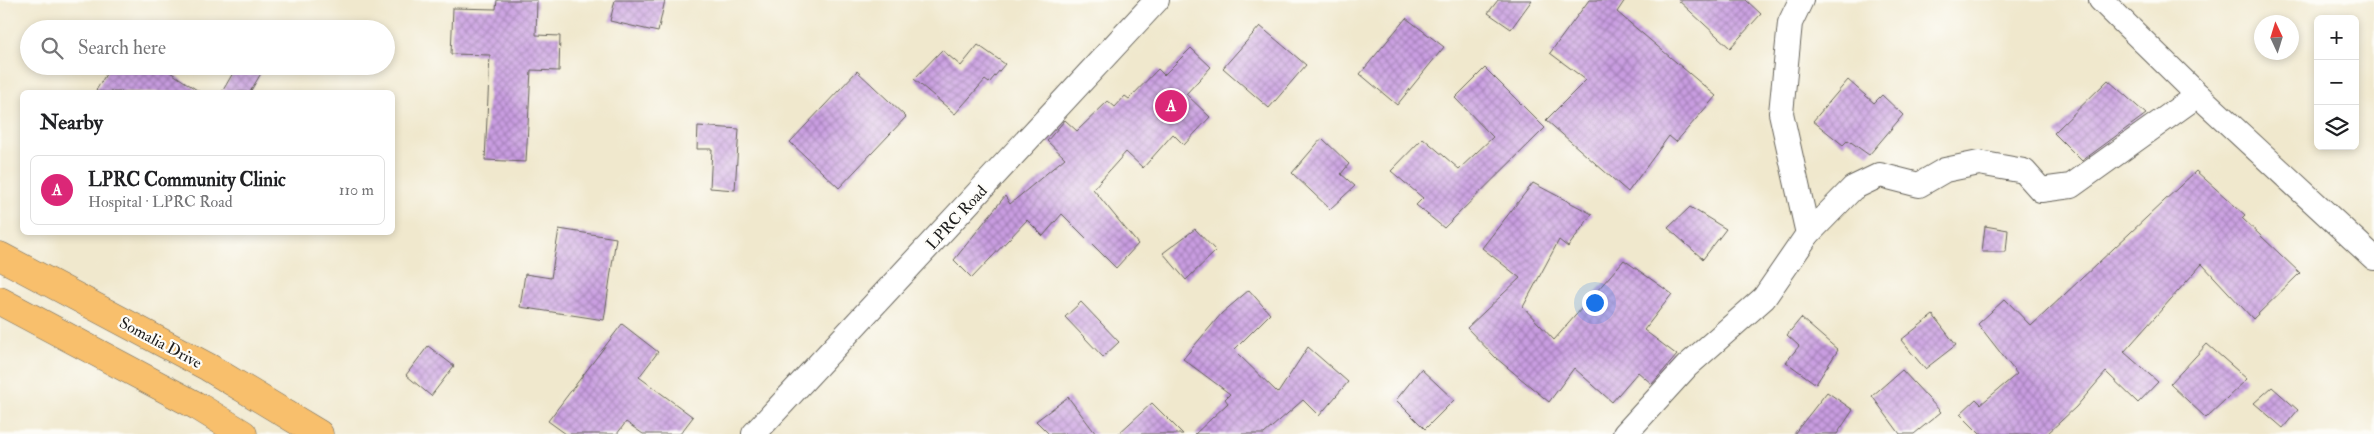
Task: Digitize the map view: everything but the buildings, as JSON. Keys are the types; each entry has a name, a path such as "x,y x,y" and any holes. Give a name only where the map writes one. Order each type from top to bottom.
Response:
{"main road":[{"name":"Somalia Drive","path":"0,256 208,367 319,434"},
{"path":"0,301 200,407 243,434"}],"street":[{"name":"LPRC Road","path":"754,434 1157,0"},
{"path":"1800,0 1790,23 1781,113 1808,234"},
{"path":"2101,0 2198,94 2374,258"},
{"path":"1625,434 1687,366 1764,298 1808,234 1853,188 1880,175 1919,185 1945,170 1979,163 2024,171 2041,190 2070,186 2198,94"}],"place":[{"name":"LPRC Community Clinic","path":"1171,106"}]}
